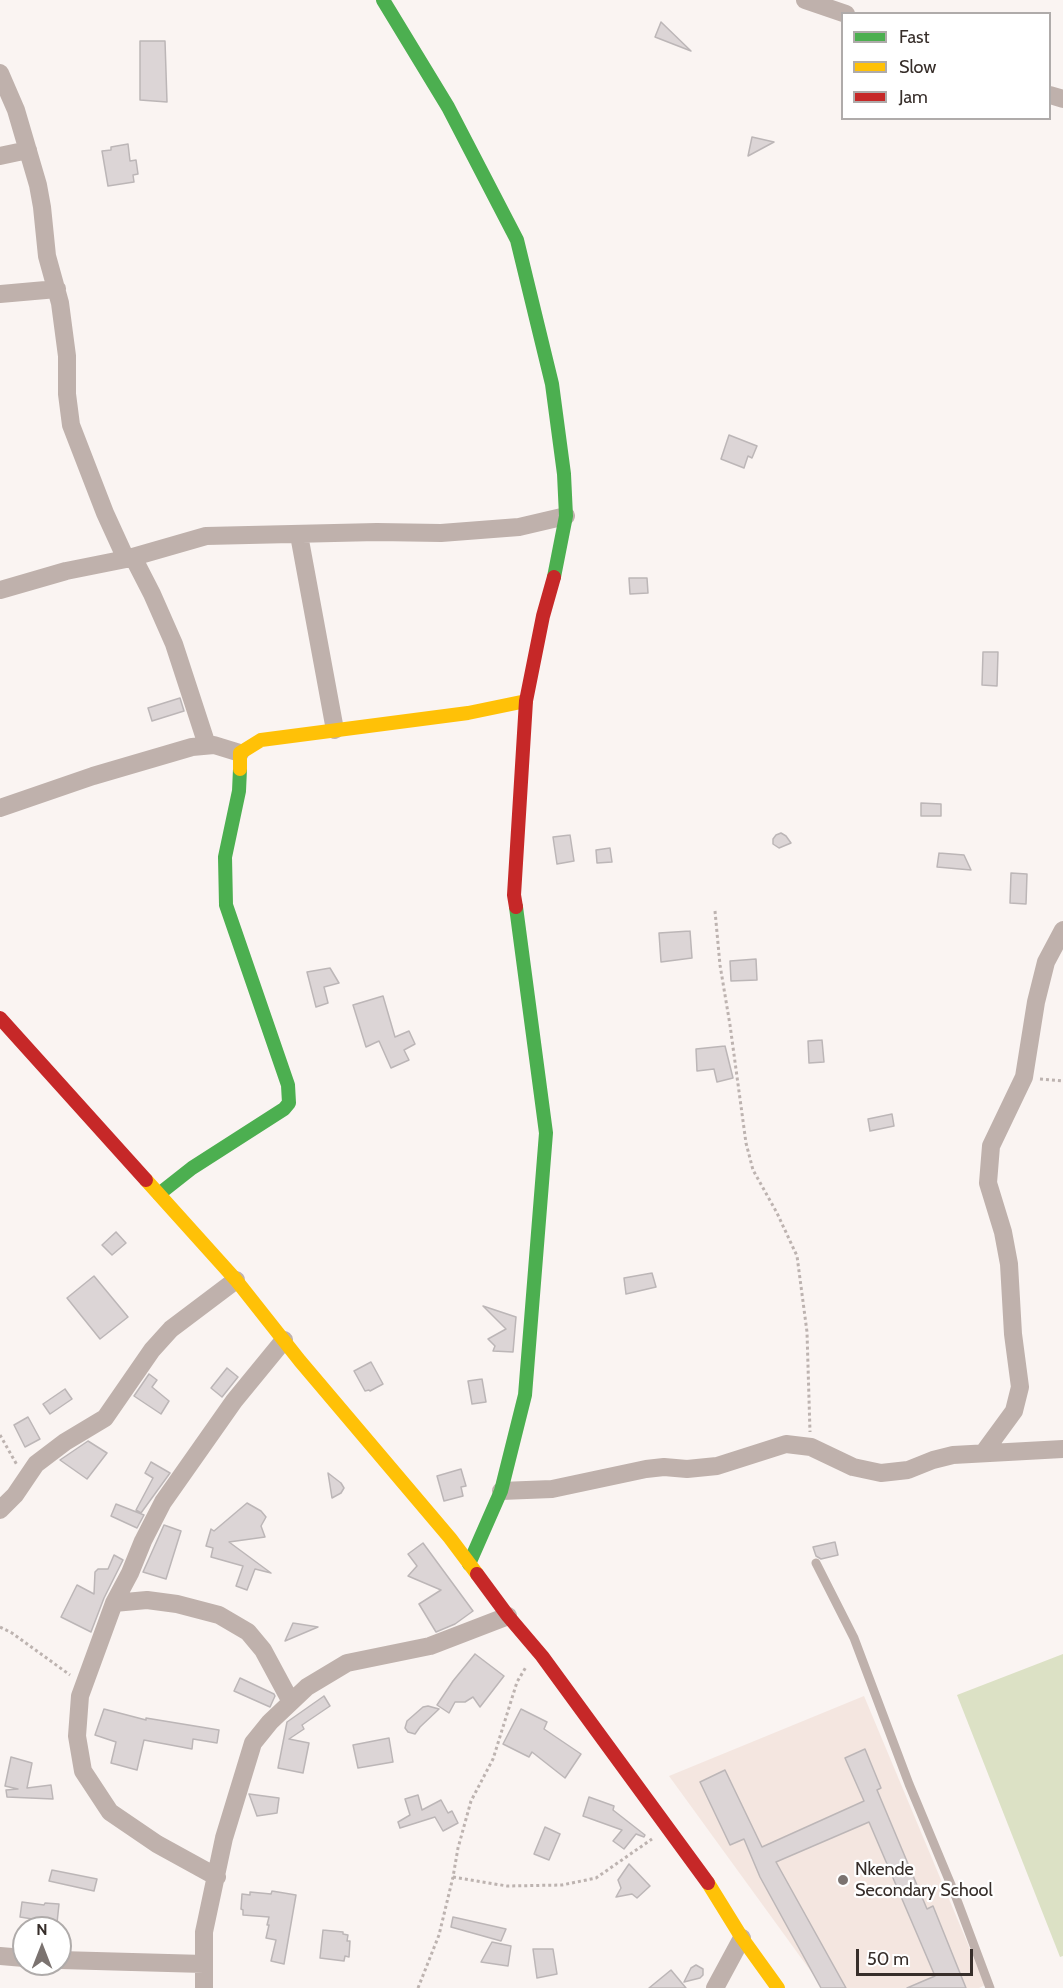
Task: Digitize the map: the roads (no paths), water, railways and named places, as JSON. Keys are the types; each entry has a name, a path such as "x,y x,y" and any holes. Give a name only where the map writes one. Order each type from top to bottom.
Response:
{"street":[{"path":"383,0 448,107 517,240 552,384 564,474 566,516 526,701 514,895 546,1133 525,1395 501,1491 469,1564"},
{"path":"805,0 841,12"},
{"path":"0,73 16,111 42,207 47,256 60,303 68,356 67,394 71,426 105,513 152,594 174,644 207,745"},
{"path":"0,156 28,150"},
{"path":"0,294 57,289"},
{"path":"0,591 66,571 130,558 206,536 377,532 441,533 519,527 566,516"},
{"path":"299,535 335,730"},
{"path":"0,808 93,776 192,747 214,745 240,753 261,740 468,713 526,701"},
{"path":"159,1194 192,1168 284,1109 289,1103 288,1085 226,905 225,857 239,791 240,753"},
{"path":"984,1452 1014,1411 1020,1387 1013,1334 1009,1264 1003,1232 988,1183 991,1146 1023,1077 1036,1002 1046,962 1063,930"},
{"path":"0,1018 236,1280 450,1538 508,1616 542,1656 704,1877 742,1938 778,1988"},
{"path":"0,1510 15,1495 36,1464 65,1442 105,1418 152,1350 171,1329 236,1280"},
{"path":"217,1877 158,1844 110,1812 83,1771 77,1736 80,1696 114,1603 163,1502 234,1401 284,1340"},
{"path":"501,1491 552,1489 646,1469 717,1466 786,1444 810,1447 853,1467 881,1473 908,1470 953,1455 1063,1449"},
{"path":"114,1603 147,1600 177,1604 229,1621 248,1632 263,1650 291,1702"},
{"path":"204,1988 204,1932 224,1838 253,1743 270,1722 307,1687 347,1663 430,1646 508,1616"},
{"path":"715,1988 742,1938"},
{"path":"72,1960 204,1964"}],"lane":[{"path":"816,1563 854,1638 990,1988"}],"place":[{"name":"Nkende Secondary School","path":"843,1880"}]}
